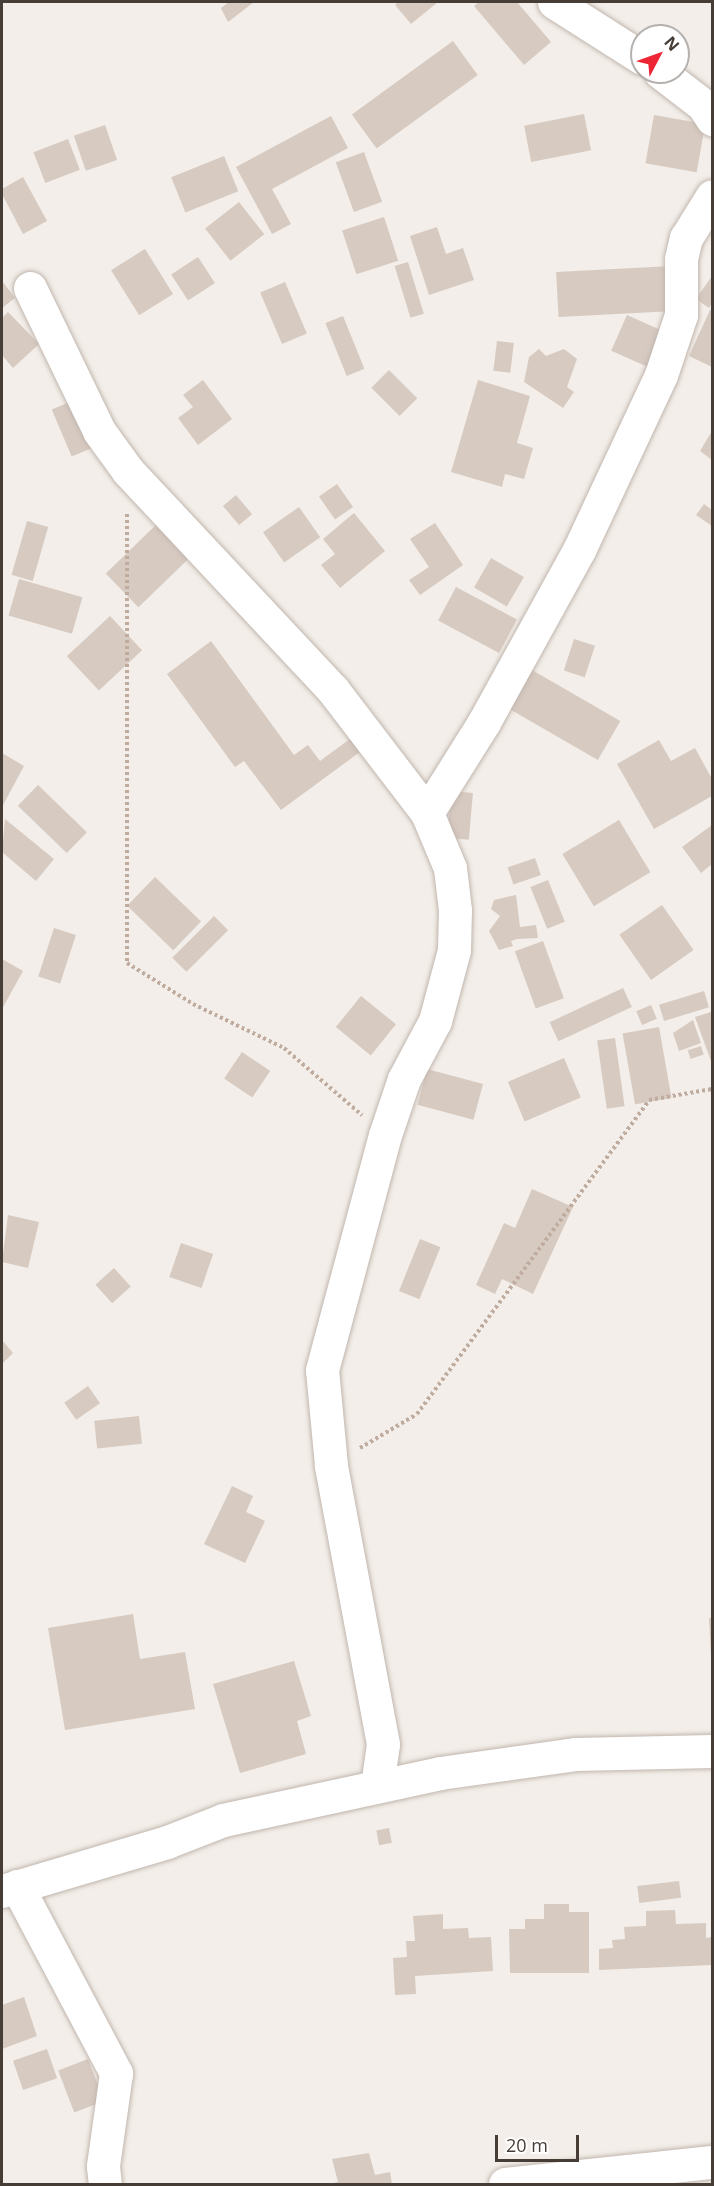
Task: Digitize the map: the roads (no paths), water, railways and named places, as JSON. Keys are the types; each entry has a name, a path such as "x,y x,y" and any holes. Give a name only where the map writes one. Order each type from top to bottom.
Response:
{"street":[{"path":"554,2 630,50"},
{"path":"676,84 703,105 712,119"},
{"path":"428,813 484,722 579,549 661,375 681,315 681,259 686,238 712,196"},
{"path":"30,288 99,431 128,471 333,690 428,813 450,868 455,910 454,950 435,1021 404,1079 385,1135 350,1252 322,1370 331,1465 383,1744 377,1786"},
{"path":"105,2184 103,2166 116,2073 9,1889 167,1842 223,1820 377,1786 575,1754 712,1751"},
{"path":"505,2184 712,2162"}]}
